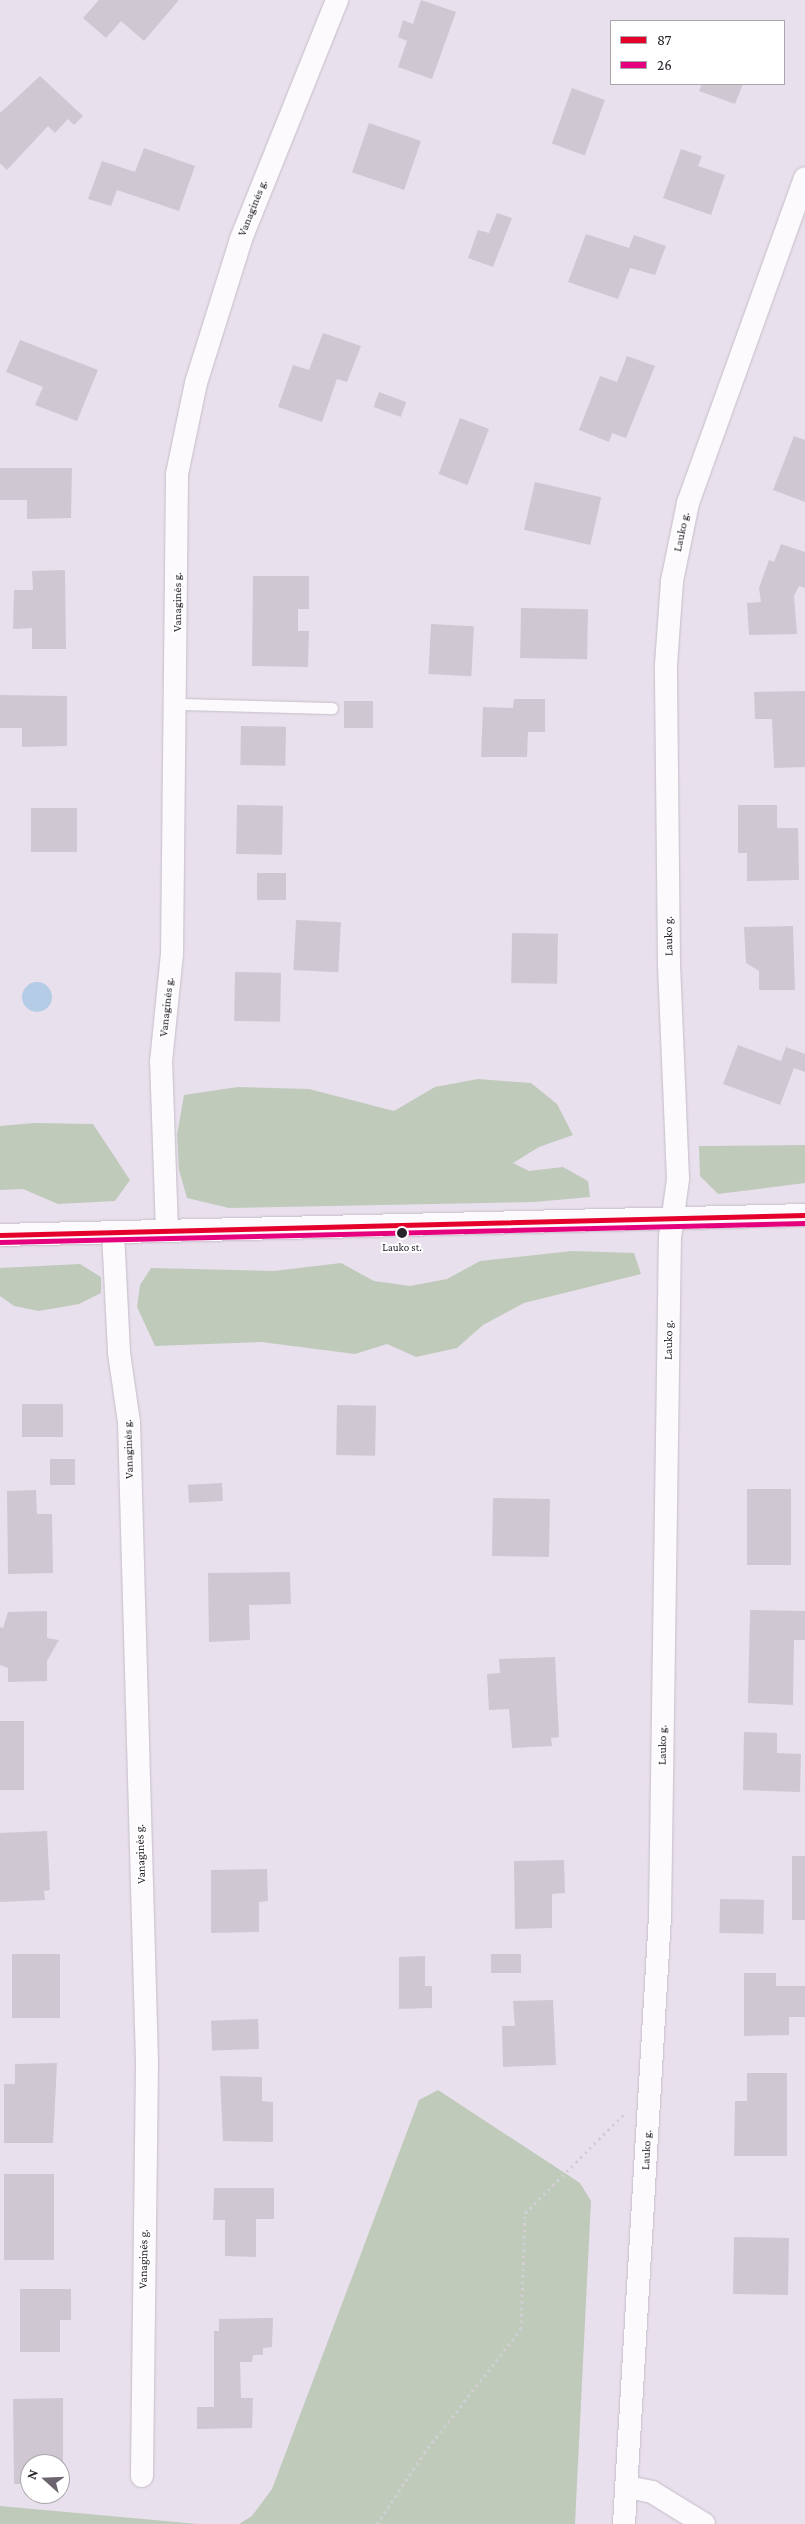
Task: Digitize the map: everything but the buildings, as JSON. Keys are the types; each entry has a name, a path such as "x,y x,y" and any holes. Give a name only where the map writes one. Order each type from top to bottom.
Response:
{"street":[{"name":"Vanaginės g.","path":"167,1231 161,1062 172,954 178,704 178,474 196,383 241,239 337,0"},
{"name":"Lauko g.","path":"624,2524 660,1916 670,1237 675,1218 678,1179 669,964 666,665 672,581 688,503 805,178"},
{"path":"0,1235 113,1234 167,1231 805,1215"},
{"name":"Vanaginės g.","path":"113,1234 119,1353 129,1422 147,2064 142,2476"},
{"path":"627,2487 652,2492 704,2524"}],"lane":[{"path":"178,704 332,708"}],"path":[{"path":"377,2524 424,2453 521,2329 525,2213 650,2088"}],"green space":[{"path":"478,1079 531,1083 557,1104 573,1135 539,1147 513,1163 529,1171 563,1167 588,1181 590,1197 534,1202 229,1208 187,1198 179,1170 177,1135 184,1095 238,1087 309,1089 394,1111 435,1087"},
{"path":"34,1123 93,1124 130,1180 115,1201 58,1204 23,1189 0,1190 0,1126"},
{"path":"805,1145 805,1183 718,1194 700,1176 699,1146"},
{"path":"572,1251 634,1253 641,1274 524,1303 483,1325 457,1348 416,1357 387,1344 355,1354 261,1342 155,1346 137,1307 140,1285 151,1268 274,1271 341,1263 374,1281 410,1286 447,1279 480,1261"},
{"path":"80,1264 101,1277 101,1293 79,1304 39,1311 14,1306 0,1296 0,1268"},
{"path":"438,2090 580,2183 591,2201 575,2524 239,2524 252,2516 272,2489 419,2100"},
{"path":"0,2506 198,2524 0,2524"}],"water":[{"path":"37,982 48,986 52,997 48,1008 37,1012 26,1008 22,997 26,986"}],"transit line":[{"name":"87","path":"0,1235 805,1215"},
{"name":"26","path":"0,1242 805,1223"}],"place":[{"name":"Lauko st.","path":"402,1233"}]}
